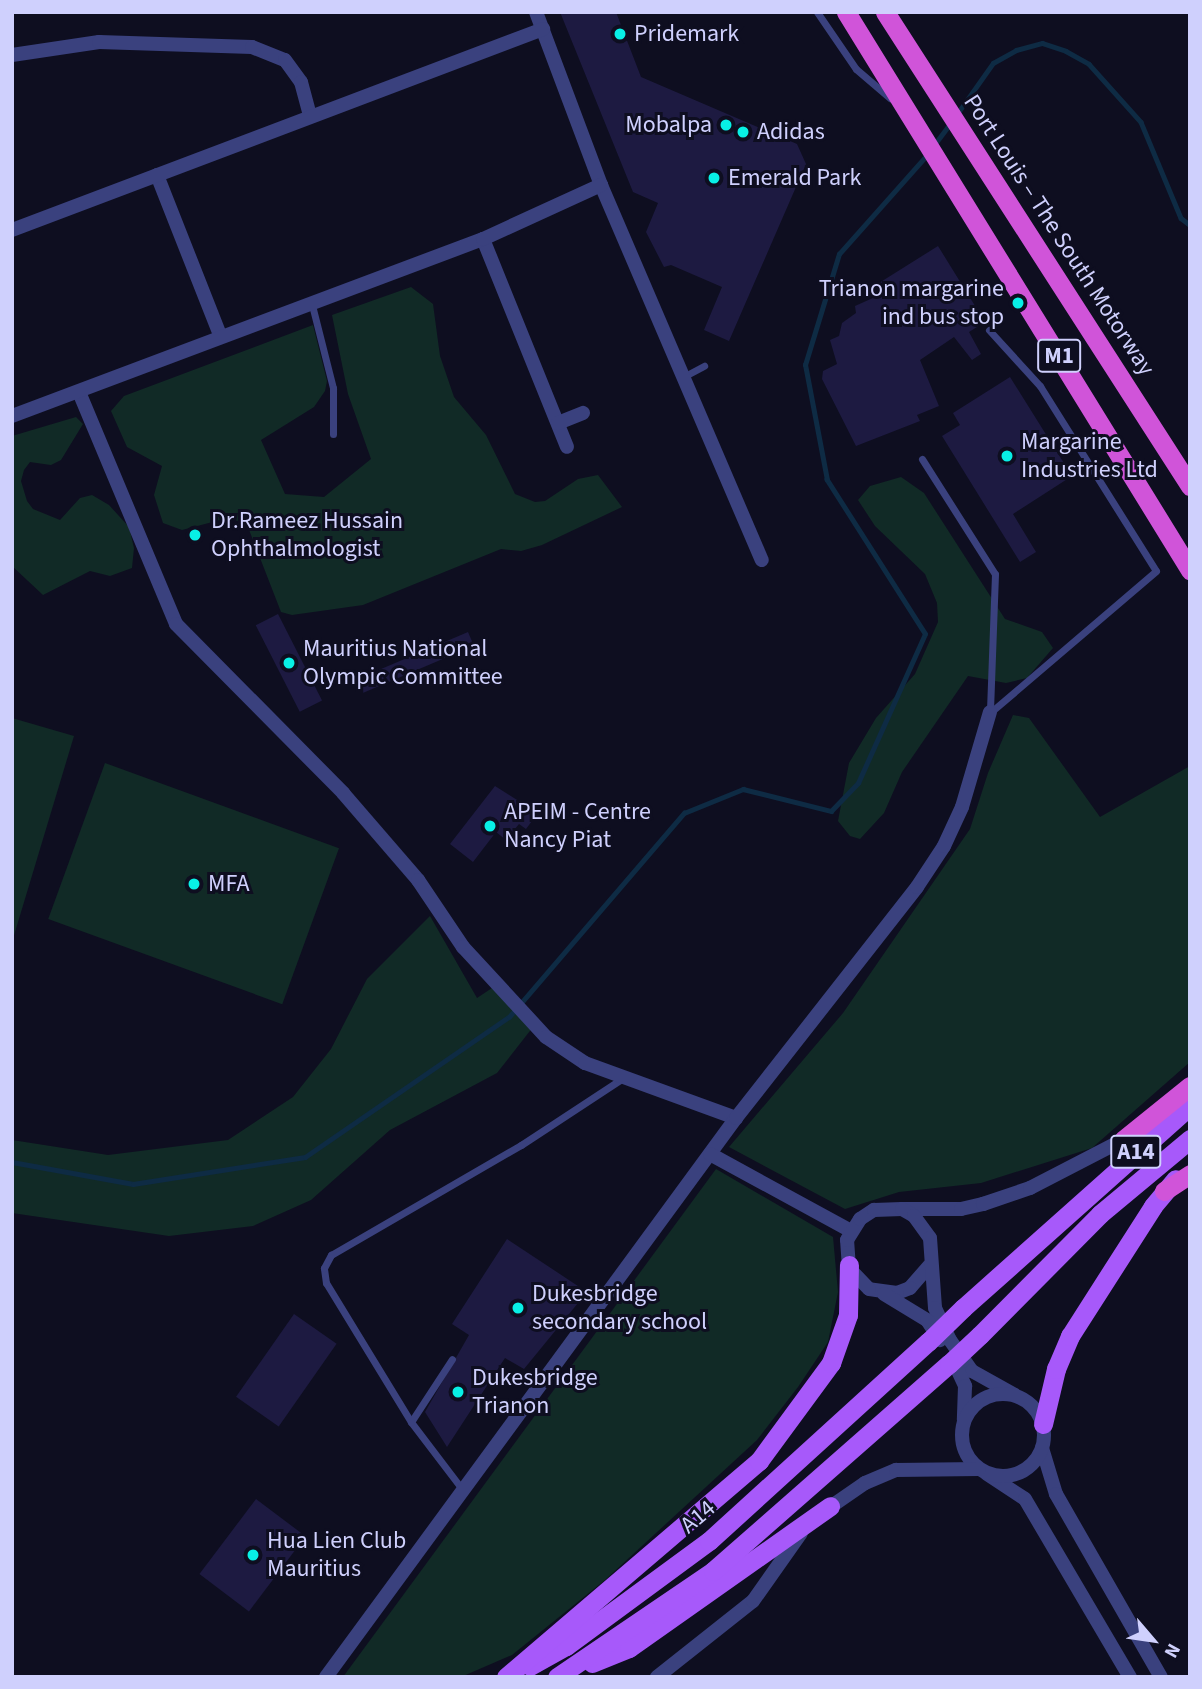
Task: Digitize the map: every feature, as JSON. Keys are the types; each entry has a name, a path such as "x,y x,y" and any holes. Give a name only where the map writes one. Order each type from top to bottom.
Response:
{"highway":[{"name":"M1","path":"846,12 942,163 1190,570"},
{"name":"Port Louis – The South Motorway","path":"885,12 1190,486"},
{"path":"1123,1140 1190,1086"},
{"path":"1164,1191 1190,1174"}],"main road":[{"path":"1123,1140 1190,1095"},
{"name":"A14","path":"508,1677 566,1646 709,1541 928,1342 1082,1197 1190,1106"},
{"name":"A14","path":"557,1677 713,1571 949,1364 1100,1214 1190,1139"},
{"path":"1043,1424 1056,1369 1070,1336 1164,1191 1190,1166"},
{"path":"508,1677 759,1461 831,1363 849,1315 849,1265"},
{"path":"557,1677 629,1648 830,1506"}],"street":[{"path":"536,12 601,185 762,560"},
{"path":"12,230 543,29"},
{"path":"12,55 99,42 252,47 285,60 301,82 310,116"},
{"path":"158,175 220,335"},
{"path":"12,416 311,300 483,239 601,185"},
{"path":"483,239 567,447"},
{"path":"79,392 171,615 184,634 343,793 418,880 463,947 546,1037 585,1063 736,1118"},
{"path":"558,423 583,413"},
{"path":"326,1677 736,1118 944,846 962,807 990,712"},
{"path":"1123,1140 1030,1188 983,1204 961,1209 874,1210 851,1231 849,1265 857,1280 927,1320 963,1375 962,1443 983,1471 1025,1499 1130,1677"},
{"path":"710,1154 851,1231"},
{"path":"902,1209 924,1226 932,1252 929,1266 935,1308 950,1340 972,1371 1028,1401 1043,1424 1042,1448 1056,1493 1161,1677"},
{"path":"883,1293 910,1288 929,1266"},
{"path":"964,1422 987,1396 1015,1395"},
{"path":"657,1677 753,1601 794,1540 830,1506 864,1483 895,1470 983,1471 1000,1477 1025,1470 1042,1448"}],"lane":[{"path":"817,12 856,69 914,120"},
{"path":"311,300 333,388 333,434"},
{"path":"989,330 1040,386 1156,571 990,712"},
{"path":"684,377 704,366"},
{"path":"922,459 995,574 990,712"},
{"path":"462,1489 411,1422 326,1283 324,1268 331,1255 521,1145 625,1077"},
{"path":"411,1422 452,1359"}],"green space":[{"path":"411,287 433,304 440,356 454,397 486,435 515,494 535,502 545,501 578,479 598,475 622,507 542,545 521,551 501,549 363,605 292,615 281,612 246,522 224,519 182,530 163,523 154,495 162,466 127,447 111,411 124,396 313,325 327,381 325,391 314,407 261,440 285,494 324,497 371,459 348,394 332,315"},
{"path":"76,417 83,424 61,460 51,465 30,462 24,470 21,481 27,501 33,509 60,520 80,498 92,495 109,505 129,527 134,548 132,568 110,576 90,571 43,595 12,566 12,436"},
{"path":"901,477 924,493 1005,619 1042,632 1053,648 1027,678 1006,683 968,676 902,772 884,813 860,839 850,836 838,821 849,763 876,718 915,674 938,622 937,603 925,574 875,526 858,500 870,486"},
{"path":"1013,715 1029,718 1100,817 1190,766 1190,1062 1092,1148 981,1183 899,1192 845,1209 729,1147 843,1013 970,829 988,773"},
{"path":"12,718 74,736 12,942"},
{"name":"MFA","path":"105,763 339,848 282,1004 48,919"},
{"path":"430,916 477,998 492,988 533,1027 497,1073 390,1130 311,1200 253,1226 169,1236 12,1213 12,1140 108,1155 228,1140 293,1097 331,1049 367,979"},
{"path":"716,1169 833,1237 838,1292 828,1342 798,1387 757,1440 605,1580 512,1655 461,1677 343,1677"}],"building":[{"name":"Emerald Park","path":"560,12 616,12 641,77 797,144 806,164 729,341 704,330 722,287 671,265 664,267 646,232 658,203 633,192"},
{"path":"938,246 985,322 969,332 981,354 972,360 954,337 920,360 939,406 917,415 920,421 856,446 822,379 823,371 837,364 830,340 839,336 842,323 856,313 855,306 884,293 879,283"},
{"name":"Margarine Industries Ltd","path":"1010,377 1072,476 1013,514 1036,552 1020,562 942,436 960,425 953,413"},
{"name":"Mauritius National Olympic Committee","path":"278,614 322,700 300,712 256,625"},
{"path":"468,632 474,646 363,693 358,679"},
{"name":"APEIM - Centre Nancy Piat","path":"495,786 538,813 526,829 519,824 506,840 496,832 473,862 450,844"},
{"name":"Dukesbridge secondary school","path":"507,1239 587,1292 524,1369 505,1358 447,1447 425,1412 469,1335 452,1324"},
{"path":"294,1314 337,1344 279,1427 236,1397"},
{"name":"Hua Lien Club Mauritius","path":"256,1499 306,1536 249,1611 199,1574"}],"waterway":[{"path":"957,114 993,63 1016,50 1042,43 1066,51 1089,64 1141,122 1181,218 1190,225"},
{"path":"934,145 950,124"},
{"path":"12,1162 133,1184 305,1157 509,1017 684,813 743,789 831,811 858,783 925,634 827,480 805,365 839,254 927,155"}],"place":[{"name":"Pridemark","path":"620,34"},
{"name":"Mobalpa","path":"726,125"},
{"name":"Adidas","path":"743,132"},
{"name":"Emerald Park","path":"714,178"},
{"name":"Trianon margarine ind bus stop","path":"1018,303"},
{"name":"Margarine Industries Ltd","path":"1007,456"},
{"name":"Dr.Rameez Hussain Ophthalmologist","path":"195,535"},
{"name":"Mauritius National Olympic Committee","path":"289,663"},
{"name":"APEIM - Centre Nancy Piat","path":"490,826"},
{"name":"MFA","path":"194,884"},
{"name":"Dukesbridge secondary school","path":"518,1308"},
{"name":"Dukesbridge Trianon","path":"458,1392"},
{"name":"Hua Lien Club Mauritius","path":"253,1555"}]}
